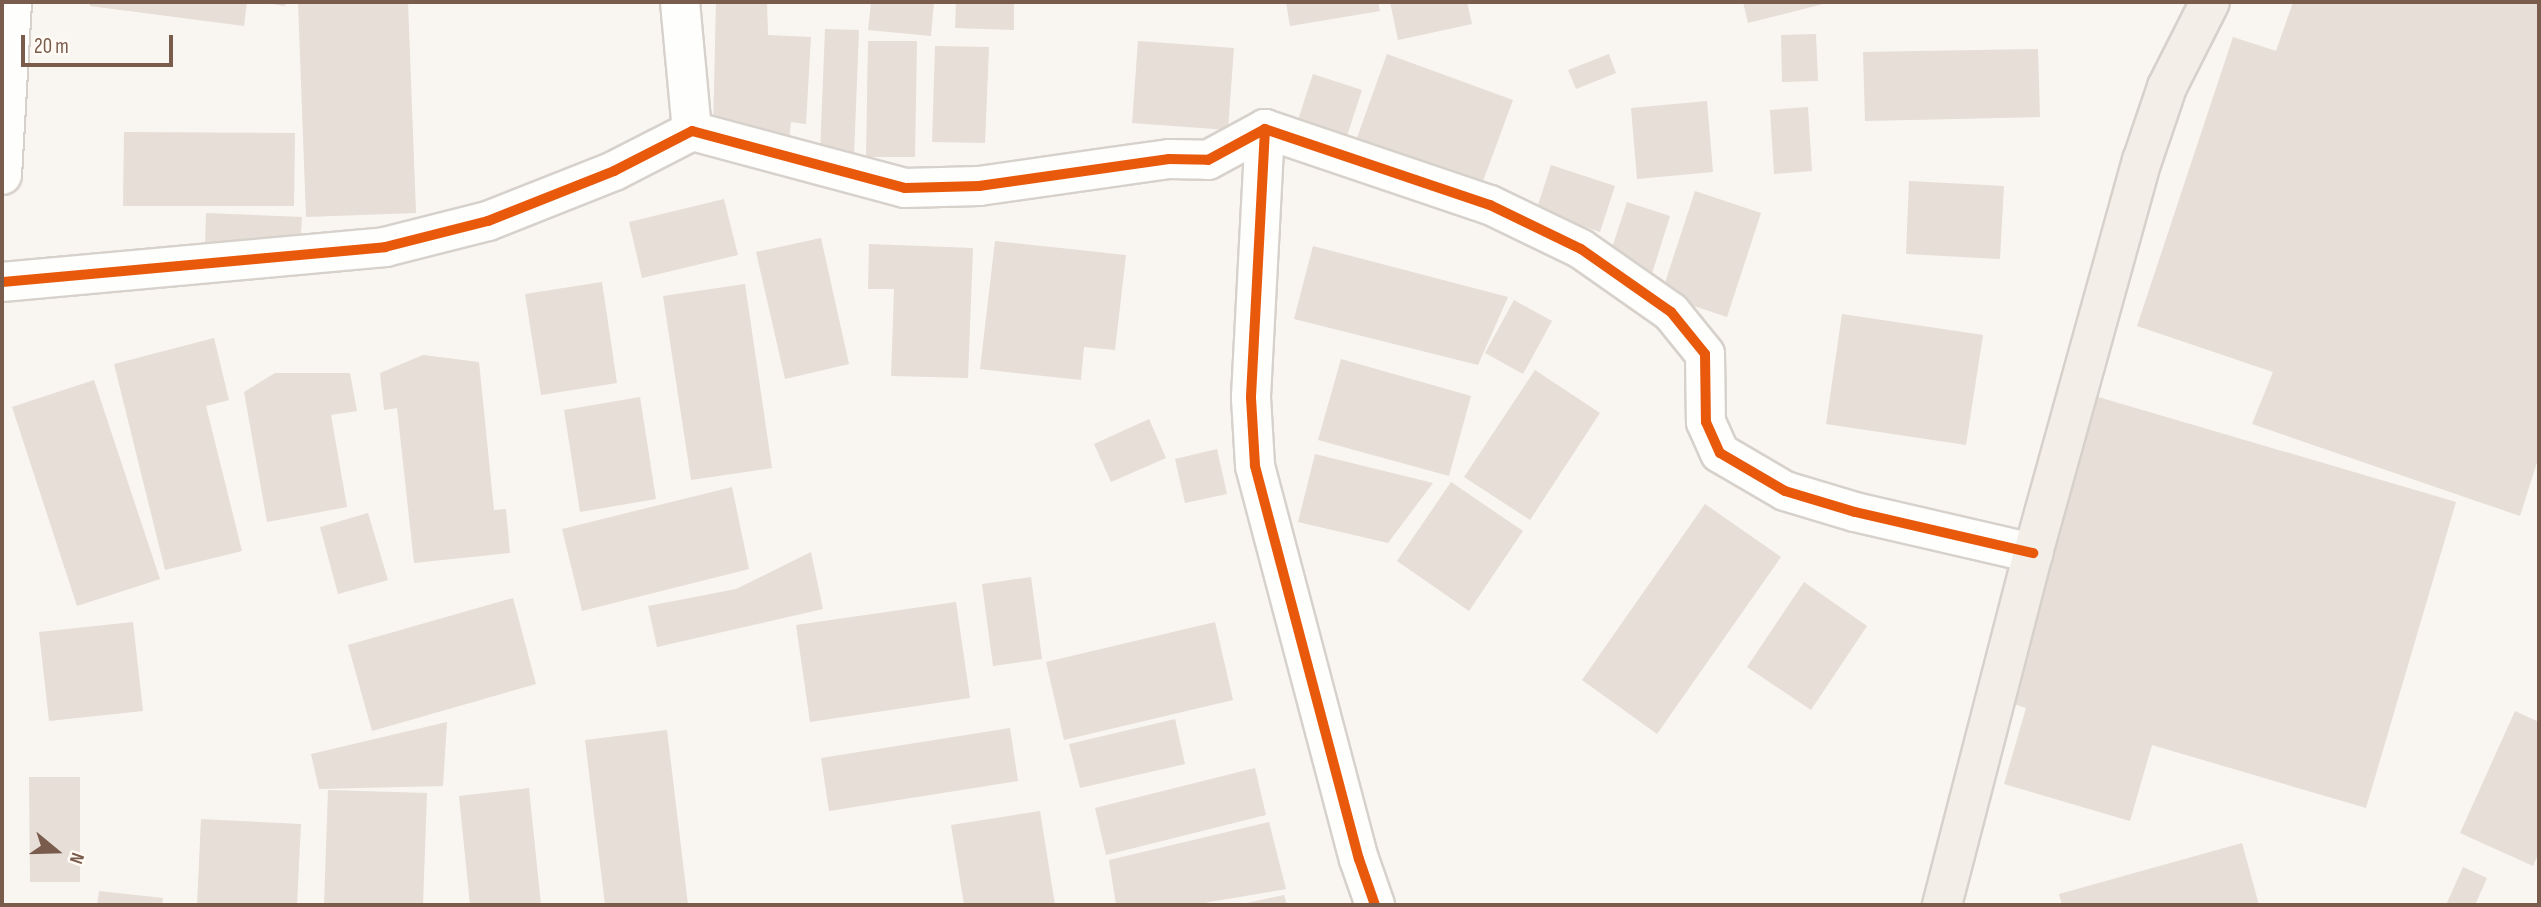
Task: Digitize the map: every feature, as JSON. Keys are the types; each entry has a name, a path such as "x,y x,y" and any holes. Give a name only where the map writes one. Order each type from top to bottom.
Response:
{"main road":[{"path":"1942,905 2033,553 2142,161 2167,87 2210,2"}],"street":[{"path":"2,175 12,2"},
{"path":"680,2 692,131"},
{"path":"1265,129 1251,398 1255,466 1359,859 1375,905"},
{"path":"2,282 385,247 488,221 614,171 692,131 905,188 979,186 1169,159 1208,160 1265,129 1490,205 1581,249 1671,312 1705,354 1706,422 1720,453 1785,491 1854,512 2033,553"}],"building":[{"path":"89,2 247,2 244,26 90,6"},
{"path":"257,2 286,2 285,6"},
{"path":"298,2 408,2 416,213 306,217"},
{"path":"716,2 767,2 768,35 811,37 806,124 791,122 788,152 713,132"},
{"path":"871,2 934,2 931,36 868,30"},
{"path":"956,2 1014,2 1014,30 955,28"},
{"path":"1286,2 1378,2 1380,11 1290,26"},
{"path":"1390,2 1467,2 1472,24 1398,40"},
{"path":"1743,2 1827,2 1827,3 1748,23"},
{"path":"2293,2 2539,2 2539,456 2520,516 2252,424 2273,372 2137,326 2233,37 2276,51"},
{"path":"825,29 859,30 854,156 820,154"},
{"path":"1816,34 1818,81 1782,82 1781,35"},
{"path":"868,41 917,41 915,157 866,157"},
{"path":"1138,41 1234,48 1228,130 1132,123"},
{"path":"935,46 989,47 985,143 932,142"},
{"path":"2038,49 2040,117 1865,121 1863,52"},
{"path":"1387,54 1513,100 1479,192 1354,146"},
{"path":"1609,54 1616,73 1576,89 1568,70"},
{"path":"1313,74 1362,90 1343,148 1294,132"},
{"path":"1707,101 1713,172 1637,179 1631,108"},
{"path":"1808,107 1812,171 1774,174 1770,110"},
{"path":"124,132 295,133 294,206 123,206"},
{"path":"1551,165 1615,186 1600,232 1536,211"},
{"path":"1909,181 2004,186 2000,259 1906,254"},
{"path":"1695,191 1761,213 1727,317 1661,295"},
{"path":"724,199 738,255 642,278 629,222"},
{"path":"1627,202 1670,216 1651,277 1607,263"},
{"path":"206,213 302,217 300,250 205,245"},
{"path":"821,238 849,364 785,379 756,252"},
{"path":"995,241 1126,255 1115,350 1084,347 1081,380 980,369"},
{"path":"869,244 973,248 968,378 891,376 894,289 868,289"},
{"path":"1313,246 1508,297 1478,365 1294,319"},
{"path":"602,282 617,383 541,395 525,294"},
{"path":"745,284 772,468 691,480 663,296"},
{"path":"1514,300 1552,321 1523,374 1485,353"},
{"path":"1842,314 1983,335 1966,445 1826,424"},
{"path":"214,338 229,400 206,406 242,551 165,570 114,364"},
{"path":"423,355 479,362 494,510 506,509 510,553 414,563 397,408 384,410 380,373"},
{"path":"1341,359 1471,396 1449,476 1318,440"},
{"path":"1535,370 1600,413 1530,520 1464,477"},
{"path":"275,373 350,373 357,411 331,415 347,507 267,522 244,392"},
{"path":"94,380 160,579 77,606 12,407"},
{"path":"2088,394 2456,502 2366,808 2152,745 2130,821 2004,784 2026,708 1998,699"},
{"path":"640,397 656,499 580,512 564,410"},
{"path":"1149,419 1166,458 1111,482 1094,444"},
{"path":"1217,449 1227,494 1185,503 1175,459"},
{"path":"1315,454 1433,483 1388,543 1298,522"},
{"path":"1451,482 1523,531 1469,611 1397,561"},
{"path":"732,487 749,569 582,611 562,529"},
{"path":"1705,504 1781,557 1657,734 1582,680"},
{"path":"368,513 388,580 338,594 320,527"},
{"path":"811,552 823,609 657,647 648,606 736,589"},
{"path":"1031,577 1042,659 993,666 982,584"},
{"path":"1804,582 1867,626 1811,710 1747,667"},
{"path":"513,598 536,684 372,731 348,645"},
{"path":"956,602 970,698 810,722 796,625"},
{"path":"133,622 143,711 49,721 39,632"},
{"path":"1215,622 1233,700 1064,740 1046,662"},
{"path":"2515,711 2539,722 2539,852 2533,866 2460,833"},
{"path":"1175,719 1185,764 1080,788 1069,744"},
{"path":"447,722 443,786 319,789 311,754"},
{"path":"1010,728 1018,781 829,811 821,758"},
{"path":"667,730 688,905 605,905 585,740"},
{"path":"1255,768 1266,815 1106,855 1095,808"},
{"path":"29,777 80,777 80,882 30,882"},
{"path":"529,788 541,905 470,905 459,796"},
{"path":"328,790 427,793 423,905 324,905"},
{"path":"1040,811 1055,905 964,905 951,825"},
{"path":"201,819 301,824 297,905 197,905"},
{"path":"1269,822 1286,889 1192,905 1116,905 1109,860"},
{"path":"2242,843 2259,905 2062,905 2059,894"},
{"path":"2463,867 2487,878 2475,905 2446,905"},
{"path":"99,891 163,898 162,905 97,905"},
{"path":"1284,895 1287,905 1242,905 1242,904"}],"cycle path":[{"path":"1265,129 1251,398 1255,466 1359,859 1375,905"},
{"path":"2,282 385,247 488,221 614,171 692,131 905,188 979,186 1169,159 1208,160 1265,129 1490,205 1581,249 1671,312 1705,354 1706,422 1720,453 1785,491 1855,512 2033,553"}]}
